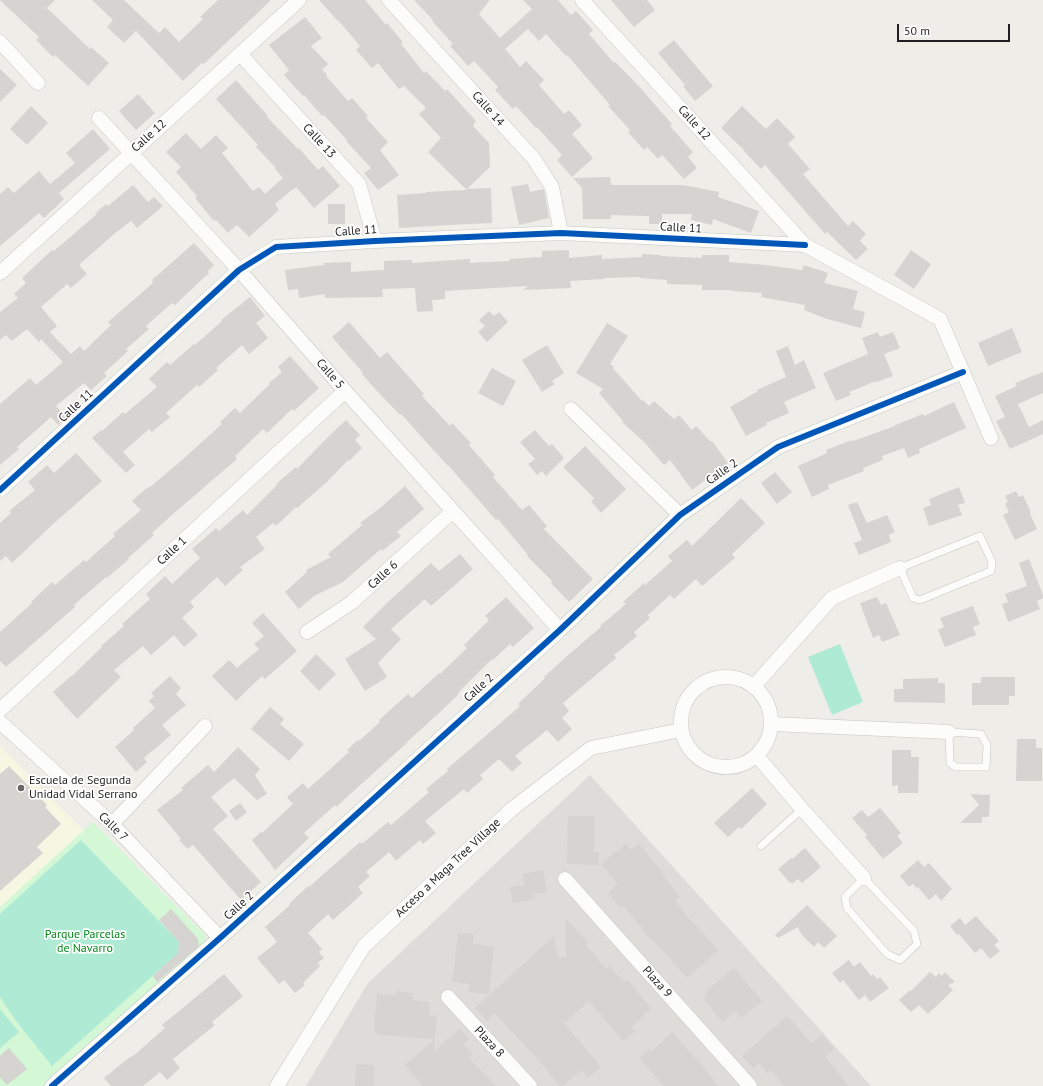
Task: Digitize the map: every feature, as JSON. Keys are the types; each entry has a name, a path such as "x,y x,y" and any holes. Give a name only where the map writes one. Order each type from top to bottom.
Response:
{"street":[{"name":"Calle 12","path":"0,273 299,0"},
{"name":"Calle 14","path":"389,0 534,160 552,187 561,233"},
{"name":"Calle 12","path":"582,0 805,245"},
{"path":"0,42 38,83"},
{"name":"Calle 13","path":"240,54 359,184 376,241"},
{"name":"Calle 5","path":"99,118 239,270 345,391 560,630"},
{"name":"Calle 11","path":"0,490 239,270 276,247 561,233 805,245"},
{"path":"805,245 940,319 991,438"},
{"name":"Calle 2","path":"52,1086 220,938 560,630 680,515 778,447 963,372"},
{"name":"Calle 1","path":"0,710 345,391"},
{"path":"571,409 680,515"},
{"name":"Calle 6","path":"307,632 351,603 453,511"},
{"path":"754,686 832,598 900,568"},
{"path":"725,677 741,679 754,686 764,697 770,710 772,724 769,736 757,756 745,763 732,767 718,767 705,762 694,754 686,743 681,730 682,714 687,700 697,688 710,680 725,677"},
{"name":"Calle 7","path":"0,722 112,824 220,938"},
{"path":"772,724 949,732"},
{"path":"112,824 205,726"},
{"name":"Acceso a Maga Tree Village","path":"277,1086 364,946 512,809 591,748 681,730"},
{"path":"757,756 864,878"},
{"name":"Plaza 9","path":"565,879 750,1086"},
{"name":"Plaza 8","path":"448,997 530,1086"}],"lane":[{"path":"980,536 992,562 991,571 920,600 913,598 900,568 980,536"},
{"path":"949,732 981,734 987,745 986,767 956,767 950,763 949,732"},
{"path":"761,846 802,809"},
{"path":"864,878 914,931 917,944 900,960 887,954 848,908 845,896 864,878"}],"shaded area":[{"name":"Escuela de Segunda Unidad Vidal Serrano","path":"0,746 84,831 0,907"},
{"path":"590,775 871,1086 306,1086 368,983"}],"green space":[{"path":"840,644 863,702 832,715 808,657"},
{"name":"Parque Parcelas de Navarro","path":"93,822 206,936 206,946 47,1086 0,1086 0,907"},
{"name":"Parque Parcelas de Navarro","path":"81,840 179,942 178,953 52,1066 16,1021 0,997 0,914"},
{"path":"0,1009 19,1032 0,1048"}],"building":[{"path":"0,0 55,0 47,8 90,49 91,47 109,63 88,86 55,55 53,57 36,40 39,37"},
{"path":"92,0 124,0 159,33 165,27 179,42 203,19 200,17 218,0 271,0 204,64 202,63 183,81 136,31 124,43 107,27 113,20"},
{"path":"319,0 365,0 386,25 387,23 403,42 401,44 424,73 426,71 445,91 447,89 476,121 473,126 489,143 490,167 467,189 491,188 492,223 399,228 397,195 467,190 428,152 441,138 419,114 426,108 404,86 399,89 378,63 372,68 356,50 360,46"},
{"path":"414,0 490,0 479,14 500,38 532,9 523,0 558,0 571,15 576,11 593,30 589,34 614,63 615,62 635,82 672,124 670,126 693,152 688,157 697,168 684,179 662,155 658,159 647,147 644,150 628,132 630,130 608,106 610,105 567,55 566,56 546,34 539,41 528,29 505,49 520,67 526,61 544,80 539,85 564,114 569,110 582,125 572,134 593,158 572,177 557,160 562,155 516,106 513,109 495,90 498,87 474,61 468,66 450,46 453,44"},
{"path":"611,0 647,0 655,10 634,27"},
{"path":"305,17 322,38 311,46 328,64 322,70 327,74 326,76 348,101 352,98 368,116 366,118 388,142 380,150 399,175 378,190 364,173 371,168 324,115 322,116 284,75 289,70 269,45"},
{"path":"674,40 713,86 695,101 683,86 685,85 658,53"},
{"path":"0,69 17,85 0,102"},
{"path":"236,80 268,116 267,117 298,149 299,148 318,170 323,166 340,186 314,208 296,187 275,204 279,210 249,237 237,225 228,233 216,220 214,221 195,198 197,196 176,172 181,167 166,152 186,133 201,149 216,135 228,148 222,153 253,191 259,187 265,194 283,178 275,169 276,168 256,147 258,145 216,99"},
{"path":"138,94 155,113 136,130 119,111"},
{"path":"31,106 48,123 27,145 10,129"},
{"path":"742,106 766,129 777,118 795,137 788,144 810,169 803,174 848,226 853,221 866,234 860,241 868,249 856,260 827,232 825,234 765,165 761,169 721,128"},
{"path":"93,129 110,149 59,193 64,199 44,218 39,213 0,246 0,194 8,187 14,193 39,171 50,184 75,163 66,153"},
{"path":"610,177 611,185 683,185 719,192 718,197 759,211 751,233 713,219 712,225 691,220 692,214 662,214 662,224 649,224 649,216 611,215 611,219 583,219 582,188 573,178"},
{"path":"528,184 530,192 544,190 549,218 519,225 511,187"},
{"path":"133,185 148,202 154,197 163,206 137,228 131,221 114,234 79,265 87,274 71,288 67,284 41,307 57,326 50,332 71,354 80,346 84,351 111,325 108,322 153,283 152,280 194,243 214,265 208,271 209,273 175,305 172,303 146,326 149,329 126,349 128,351 104,373 107,376 91,390 84,383 56,406 66,417 58,425 51,417 17,447 19,449 0,465 0,404 30,378 36,385 63,362 41,339 39,342 27,329 12,341 6,335 0,340 0,312 18,298 14,294 26,283 22,278 52,250 54,251 97,214 96,213 106,204 108,206"},
{"path":"328,204 345,204 345,224 328,224"},
{"path":"569,250 569,258 602,255 602,259 642,257 642,254 702,258 702,255 729,255 729,262 802,270 804,265 828,273 824,283 858,291 853,309 865,312 861,328 827,319 804,310 805,305 761,297 762,293 731,291 732,290 702,290 702,285 667,284 667,280 640,277 570,281 571,288 523,290 528,286 445,291 445,299 432,300 433,311 417,312 415,288 382,289 383,297 325,298 325,294 299,298 298,289 288,290 285,270 324,265 324,263 351,262 351,272 384,270 384,261 412,260 412,263 470,259 470,263 510,261 510,259 542,257 542,251"},
{"path":"911,250 931,264 914,289 894,275"},
{"path":"250,297 265,316 256,323 268,338 249,354 242,345 216,368 218,370 199,387 197,385 166,413 170,417 152,432 149,429 123,452 135,465 126,473 92,438 123,412 125,414 157,387 149,379 167,362 170,365 194,344 195,345 222,321 221,320"},
{"path":"489,311 494,316 499,312 508,322 487,342 478,332 485,326 479,320"},
{"path":"349,322 380,358 387,352 424,394 422,396 450,426 452,423 471,443 469,445 495,475 493,477 522,510 529,505 547,526 544,529 593,579 569,602 551,583 552,581 527,556 528,555 498,519 496,520 401,414 400,415 376,390 332,337"},
{"path":"607,323 628,336 610,364 614,367 613,368 642,401 643,400 649,406 654,401 674,419 679,415 692,430 696,426 711,442 712,441 728,463 692,490 670,460 664,465 644,442 622,422 623,421 599,393 603,389 576,373"},
{"path":"1012,328 1022,352 988,366 978,343"},
{"path":"878,332 880,337 893,332 900,348 884,354 893,376 849,392 851,395 836,401 823,373 868,354 862,338"},
{"path":"547,345 564,373 552,381 555,384 542,392 522,360"},
{"path":"788,346 795,365 804,360 816,388 784,402 789,413 766,423 767,425 746,436 730,407 758,391 757,390 786,377 776,351"},
{"path":"290,356 319,388 294,411 292,409 267,433 263,429 235,456 237,459 152,533 154,535 128,558 129,559 74,605 75,607 6,667 0,661 0,632 32,603 31,602 52,582 55,585 84,560 86,562 115,536 113,534 141,510 132,501 183,459 222,424 220,422 235,408 240,413 270,384 269,383 282,372 278,367"},
{"path":"492,368 516,381 503,406 478,393"},
{"path":"1043,372 1043,393 1018,404 1029,427 1043,420 1043,434 1010,449 996,421 1005,417 995,396 1017,386 1015,383"},
{"path":"954,402 966,428 919,449 920,453 908,458 904,448 882,456 883,460 863,468 864,471 828,485 829,489 812,497 798,466 827,453 826,450 895,426 923,414 924,416"},
{"path":"346,420 360,435 355,440 362,448 327,482 297,508 296,507 276,526 273,523 256,537 265,549 240,567 243,570 225,586 217,577 190,602 194,607 182,618 198,635 184,647 174,635 151,655 143,646 114,670 121,677 77,719 53,692 72,676 102,647 101,646 124,626 122,624 150,599 146,594 165,576 172,584 200,558 192,549 216,528 219,531 243,510 247,515 277,485 276,484 296,467 297,469"},
{"path":"535,430 549,446 552,444 564,458 546,476 542,471 537,475 528,464 535,459 520,442"},
{"path":"585,446 626,489 601,513 591,501 594,498 563,467"},
{"path":"76,453 102,481 12,563 6,556 0,561 0,523 11,513 9,511 35,490 28,482 47,465 54,473"},
{"path":"775,472 792,492 777,504 761,483"},
{"path":"405,486 424,509 397,532 401,536 382,551 381,549 343,582 314,596 299,609 285,592 307,572 306,570 331,557 328,554 362,525 360,523"},
{"path":"959,487 965,503 958,505 962,515 929,526 923,508 931,505 929,499"},
{"path":"1016,491 1019,497 1023,495 1037,529 1015,540 1003,515 1009,512 1005,504 1008,502 1005,496"},
{"path":"741,498 765,523 732,554 735,558 702,586 696,579 674,599 670,595 648,615 650,618 634,632 637,636 614,655 616,658 563,703 569,711 562,718 572,729 558,742 547,730 515,756 522,763 512,772 499,759 480,775 483,779 467,793 464,789 425,821 436,833 423,844 420,840 396,861 389,852 366,872 370,876 358,887 363,893 333,920 328,914 308,933 322,949 319,952 324,958 318,963 320,966 303,983 305,985 295,993 284,980 279,984 257,958 277,942 265,927 290,905 289,904 308,886 309,887 360,842 362,844 388,822 391,825 429,792 426,789 448,771 447,769 520,706 518,704 545,678 544,677 626,604 623,602 672,561 668,556 687,540 692,546"},
{"path":"857,502 867,523 887,515 895,532 889,535 891,542 859,555 854,543 862,540 848,505"},
{"path":"460,554 473,569 431,606 425,599 391,629 401,639 378,663 387,677 365,691 345,659 376,639 363,627 431,563 439,571"},
{"path":"1029,559 1043,595 1043,598 1037,601 1040,609 1008,622 1002,604 1008,602 1005,594 1027,586 1019,563"},
{"path":"506,597 534,628 513,647 510,644 493,660 492,659 458,693 459,694 408,742 336,807 335,805 304,833 309,838 275,870 252,840 261,832 262,833 293,804 287,797 303,783 308,789 349,752 347,750 380,722 379,720 408,694 412,698 439,673 440,674 467,648 464,645 489,620 485,616"},
{"path":"877,597 881,605 886,603 900,635 882,642 879,635 873,638 860,603"},
{"path":"973,606 980,624 973,627 976,635 945,647 938,630 944,627 940,618"},
{"path":"263,613 297,651 265,679 262,676 236,701 212,676 229,660 237,668 259,649 254,644 264,636 252,623"},
{"path":"316,654 336,674 319,691 300,671"},
{"path":"170,676 181,688 176,694 186,705 162,725 171,735 144,758 147,762 136,772 115,747 155,708 149,701 154,696 151,693"},
{"path":"981,677 1015,677 1015,696 1009,696 1009,705 972,705 972,683 981,683"},
{"path":"938,678 938,683 945,683 945,703 894,702 894,689 903,689 903,679"},
{"path":"270,707 284,719 280,724 304,744 289,761 251,729"},
{"path":"1017,739 1036,739 1036,748 1042,748 1042,781 1016,781"},
{"path":"238,747 260,769 255,775 267,794 257,800 234,778 211,797 228,816 213,829 261,882 241,900 193,845 188,849 179,840 181,839 157,810 183,790 181,788 208,765 214,772"},
{"path":"892,750 911,750 911,757 919,757 918,793 898,793 898,785 892,786"},
{"name":"Escuela de Segunda Unidad Vidal Serrano","path":"9,766 47,805 45,807 61,824 37,847 43,853 0,891 0,774"},
{"path":"752,788 767,804 741,829 739,827 728,837 714,823"},
{"path":"970,794 990,795 989,817 982,817 982,823 960,823 979,805"},
{"path":"240,803 247,812 236,821 229,811"},
{"path":"880,808 901,833 897,836 903,843 883,859 865,837 867,835 852,818 862,810 868,817"},
{"path":"568,816 594,816 594,852 599,852 599,865 567,864"},
{"path":"626,844 631,850 639,844 663,873 662,874 680,897 675,900 688,917 718,950 687,978 654,941 653,942 624,906 621,908 608,893 618,884 601,864"},
{"path":"805,848 821,867 802,883 798,879 792,884 778,869"},
{"path":"918,860 924,867 929,863 952,889 941,901 936,894 929,900 918,887 916,888 913,884 909,887 900,876"},
{"path":"543,870 547,892 533,894 534,899 513,903 510,887 524,885 522,874"},
{"path":"807,905 837,936 824,948 818,942 814,947 801,934 798,927 778,938 775,935"},
{"path":"171,909 198,939 199,946 157,982 153,976 178,953 179,942 159,920"},
{"path":"976,916 999,941 994,945 1000,951 990,959 981,948 975,953 950,926 960,918 965,925"},
{"path":"566,919 588,942 585,944 606,969 610,966 624,982 628,980 651,1009 631,1027 635,1031 623,1041 589,1001 564,1023 601,1067 588,1078 582,1070 560,1086 532,1053 494,1013 487,1021 475,1008 554,936 558,957 566,957"},
{"path":"458,933 474,934 473,944 494,946 489,994 468,992 469,984 452,982"},
{"path":"849,960 854,967 860,962 871,976 873,974 877,979 880,977 889,988 870,1002 865,995 859,1000 843,980 840,983 832,973"},
{"path":"734,968 762,1001 741,1018 735,1011 723,1022 703,999 707,995 705,992"},
{"path":"930,972 936,977 939,973 942,976 945,972 955,982 948,985 953,990 928,1014 919,1005 911,1012 899,1000 910,990 911,991"},
{"path":"224,974 243,996 212,1022 215,1025 173,1059 180,1068 167,1080 160,1072 143,1086 111,1086 104,1078 131,1056 132,1057 165,1028 162,1025"},
{"path":"396,991 413,993 413,1000 430,1002 429,1015 437,1016 435,1039 379,1035 374,1030 377,994 396,995"},
{"path":"787,1016 811,1043 822,1035 834,1049 825,1056 849,1086 784,1086 771,1070 767,1073 759,1063 753,1068 742,1056"},
{"path":"460,1029 469,1039 463,1044 473,1055 469,1058 496,1086 423,1086 405,1065 435,1039 434,1052 448,1038 449,1039"},
{"path":"672,1032 702,1065 718,1086 664,1086 639,1058 649,1049 651,1052"},
{"path":"9,1048 27,1069 7,1085 0,1077 0,1056"},
{"path":"356,1064 374,1065 374,1086 355,1086"}],"cycle path":[{"path":"0,490 239,270 276,247 561,233 805,245"},
{"path":"52,1086 220,938 560,630 680,515 778,447 963,372"}],"place":[{"name":"Escuela de Segunda Unidad Vidal Serrano","path":"21,788"}]}
